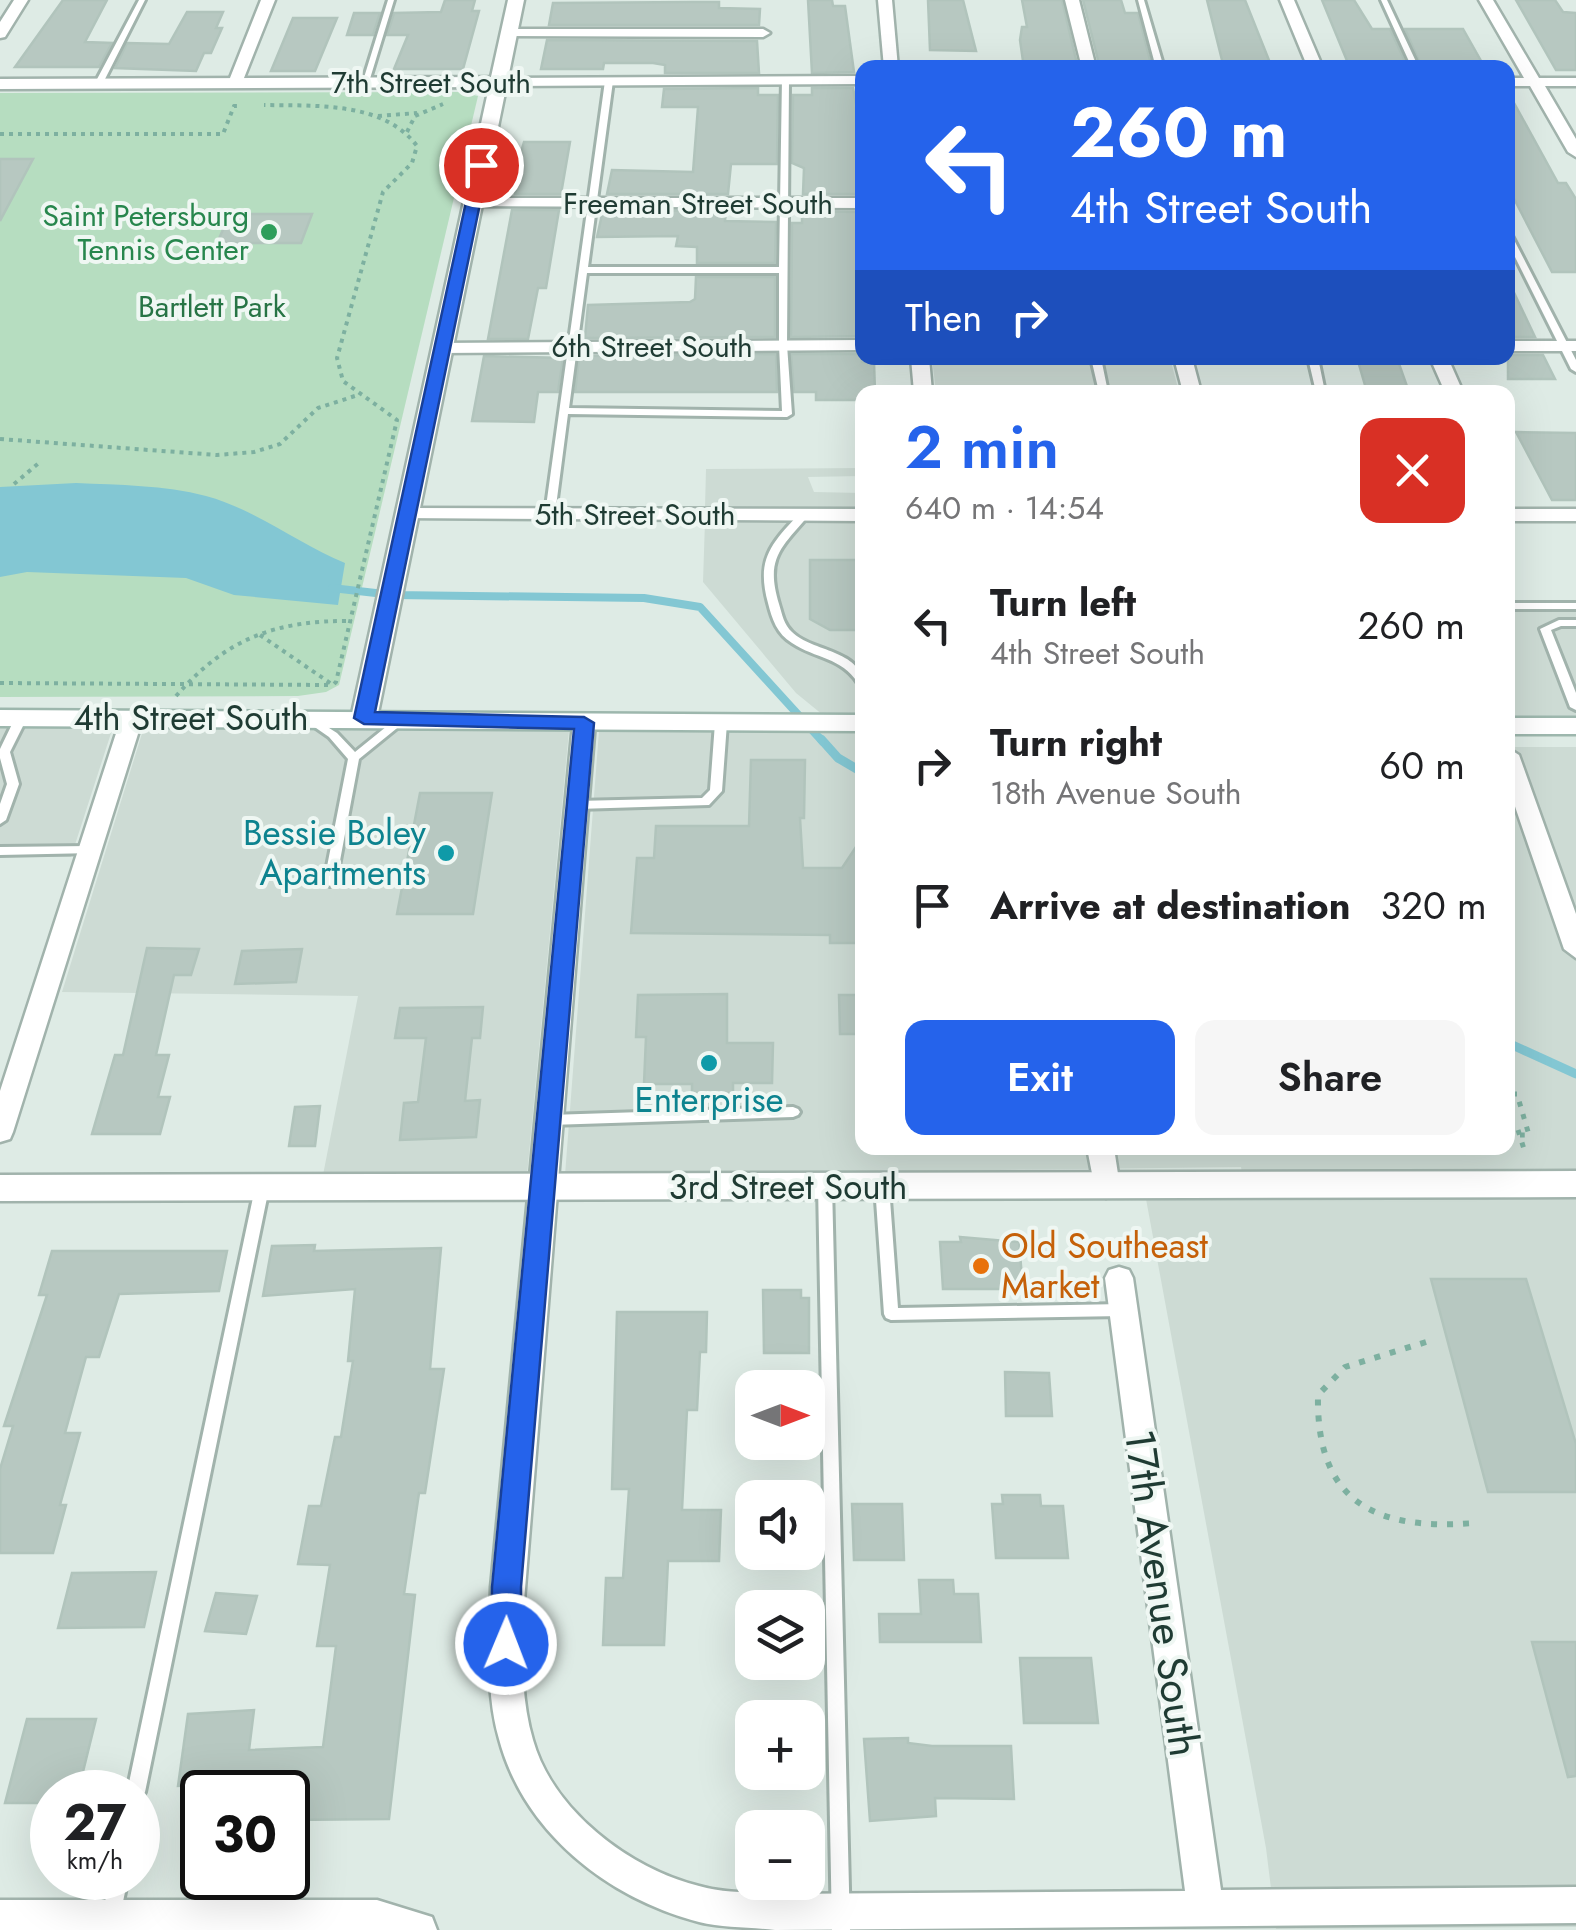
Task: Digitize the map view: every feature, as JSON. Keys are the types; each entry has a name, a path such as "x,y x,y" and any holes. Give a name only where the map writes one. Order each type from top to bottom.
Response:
{"street":[{"path":"0,34 21,0"},
{"path":"234,83 268,0"},
{"path":"364,718 516,0"},
{"path":"885,0 890,60"},
{"path":"1072,0 1087,60"},
{"path":"1287,0 1313,60"},
{"path":"1486,0 1576,152"},
{"path":"509,33 763,33"},
{"name":"7th Street South","path":"0,84 855,80"},
{"path":"1515,82 1576,82"},
{"name":"Freeman Street South","path":"473,203 855,202"},
{"name":"6th Street South","path":"442,348 855,345"},
{"path":"1515,346 1570,346"},
{"name":"5th Street South","path":"407,514 855,515"},
{"path":"1515,515 1576,515"},
{"name":"4th Street South","path":"10,718 852,723"},
{"path":"0,1132 132,718"},
{"path":"584,723 507,1587 506,1655 516,1742 543,1803 620,1871 698,1904 841,1920 1205,1907 1576,1905"},
{"path":"1515,726 1576,726"},
{"path":"1515,775 1576,948"},
{"path":"1101,1155 1106,1186"},
{"name":"3rd Street South","path":"0,1188 1576,1184"},
{"name":"17th Avenue South","path":"1121,1294 1205,1907"},
{"path":"0,1918 110,1923 377,1918 419,1930"}],"lane":[{"path":"99,84 142,0"},
{"path":"365,82 391,0"},
{"path":"1141,0 1158,60"},
{"path":"1384,0 1412,60"},
{"path":"564,411 787,414 783,346 785,80"},
{"path":"550,514 609,81"},
{"path":"1515,248 1570,346 1576,370"},
{"path":"583,270 785,270"},
{"path":"804,515 770,552 768,585 782,628 800,642 855,668"},
{"path":"1515,606 1576,606"},
{"path":"1576,623 1546,629 1576,707"},
{"path":"1558,662 1576,662"},
{"path":"0,820 13,784 4,752 10,718"},
{"path":"308,718 333,734 354,758"},
{"path":"330,882 354,758 404,718"},
{"path":"578,804 705,802 716,791 721,723"},
{"path":"0,851 90,850"},
{"path":"550,1120 792,1112"},
{"path":"825,1186 841,1920"},
{"path":"882,1186 891,1314 1121,1294"},
{"path":"141,1770 262,1188"}],"path":[{"path":"258,105 328,108 369,116 404,130 417,146 412,163 383,192 338,352 339,374 396,420 369,552 332,686"},
{"path":"0,134 223,134 234,106 246,106"},
{"path":"369,116 420,112"},
{"path":"0,439 235,455 280,444 318,408 361,394"},
{"path":"14,484 40,462"},
{"path":"176,696 215,659 260,635 298,621 352,622"},
{"path":"260,635 332,686"},
{"path":"0,683 332,686"},
{"path":"1515,1094 1529,1135 1519,1133 1524,1149"},
{"path":"1426,1342 1344,1367 1318,1394 1320,1440 1341,1486 1368,1515 1412,1525 1474,1523"}],"shaded area":[{"path":"933,365 1172,365 1177,385 935,385"},
{"path":"855,468 855,476 808,477 814,492 855,493 855,508 705,508 706,469"},
{"path":"705,521 855,521 855,1155 1515,1155 1515,747 1576,747 1576,1927 1276,1929 1266,1848 1146,1199 1247,1200 1241,1167 565,1175 599,731 845,733 796,693 703,582"},
{"path":"1515,600 1576,601 1576,718 1515,717"},
{"path":"0,726 113,727 71,857 0,857"},
{"path":"362,726 569,731 527,1175 323,1175 358,996 62,992 144,727"}],"green space":[{"name":"Bartlett Park","path":"458,92 478,96 339,685 326,692 298,696 0,697 0,93"}],"water":[{"path":"76,483 174,490 242,509 345,563 338,605 234,595 186,578 27,572 0,577 0,487"}],"building":[{"path":"63,0 107,0 85,42 112,43 99,67 15,67"},
{"path":"445,0 475,0 472,11 479,11 463,69 394,69 408,35 387,35 394,13 441,12"},
{"path":"808,0 832,0 833,6 845,6 854,72 812,73"},
{"path":"928,0 963,0 976,51 930,50"},
{"path":"1022,0 1062,0 1076,60 1023,60 1020,40 1022,27 1027,27"},
{"path":"1083,0 1121,0 1125,13 1138,13 1150,60 1098,60"},
{"path":"1207,0 1245,0 1269,60 1222,60"},
{"path":"1322,0 1354,0 1372,29 1390,29 1404,60 1347,60"},
{"path":"1516,0 1555,0 1563,12 1576,13 1576,70 1556,70"},
{"path":"719,2 719,8 760,9 759,25 549,25 553,3"},
{"path":"187,12 223,12 216,28 222,28 211,53 204,53 196,71 115,68 127,43 169,44"},
{"path":"354,13 380,13 373,35 347,35"},
{"path":"293,18 337,18 315,71 271,71"},
{"path":"1405,29 1463,29 1480,60 1419,60"},
{"path":"547,40 757,41 759,73 665,73 665,65 653,63 604,63 603,69 541,69"},
{"path":"758,88 758,95 778,95 777,164 731,164 728,194 607,194 612,170 693,172 698,107 662,107 664,89"},
{"path":"812,88 853,88 855,194 803,194 804,168 792,163 793,95 812,95"},
{"path":"1515,105 1558,183 1566,183 1576,199 1576,272 1552,272 1515,201"},
{"path":"524,142 570,142 561,194 510,191"},
{"path":"0,159 33,159 0,221"},
{"path":"512,210 559,210 546,288 538,288 528,339 488,339"},
{"path":"603,210 726,211 725,221 776,222 775,263 697,263 697,247 676,246 678,236 597,237"},
{"path":"802,211 855,212 855,336 791,337 792,223 802,223"},
{"name":"Saint Petersburg Tennis Center","path":"230,214 312,214 301,243 217,243"},
{"path":"696,277 775,277 775,337 585,338 588,305 690,302 695,299"},
{"path":"1515,295 1535,337 1515,337"},
{"path":"776,354 777,392 575,392 579,358 583,356"},
{"path":"791,354 855,354 855,365 874,365 875,385 855,385 855,400 816,400 816,392 794,392"},
{"path":"1515,355 1543,355 1555,379 1508,379 1508,365 1515,365"},
{"path":"484,356 563,358 558,392 538,392 534,422 472,421"},
{"path":"1359,365 1399,365 1407,385 1365,385"},
{"path":"1516,432 1576,433 1576,500 1552,500"},
{"path":"810,560 855,560 855,630 830,630 810,619"},
{"path":"751,760 805,760 804,818 800,818 803,868 842,868 855,848 855,943 830,943 830,935 631,933 637,858 654,858 656,826 749,826"},
{"name":"Bessie Boley Apartments","path":"420,793 492,793 473,914 397,914"},
{"path":"147,948 199,949 191,975 174,975 156,1055 169,1055 158,1097 170,1097 160,1134 92,1134 115,1055 123,1055"},
{"path":"302,949 296,982 235,984 242,951"},
{"path":"727,994 727,1043 773,1043 772,1083 733,1083 733,1093 692,1093 692,1084 644,1084 646,1037 636,1037 638,995"},
{"path":"839,995 855,995 855,1034 840,1034"},
{"path":"483,1007 480,1038 472,1038 465,1101 480,1100 476,1137 400,1140 404,1103 418,1102 426,1038 395,1038 400,1008"},
{"path":"320,1106 315,1146 289,1146 295,1107"},
{"name":"Old Southeast Market","path":"960,1237 1019,1242 1023,1289 943,1289 940,1242 961,1242"},
{"path":"315,1245 314,1251 441,1248 430,1369 444,1369 404,1594 415,1595 389,1819 310,1820 310,1770 180,1770 188,1714 254,1710 249,1750 323,1747 336,1646 317,1646 330,1565 298,1564 309,1506 321,1506 335,1437 341,1437 353,1361 348,1361 355,1289 263,1296 272,1246"},
{"path":"52,1251 227,1251 219,1291 119,1294 99,1357 86,1357 65,1433 80,1433 60,1505 66,1505 53,1553 0,1553 0,1469 13,1426 4,1426 47,1295 39,1295"},
{"path":"1431,1279 1526,1279 1576,1444 1576,1492 1488,1492"},
{"path":"763,1290 801,1290 801,1298 809,1298 809,1353 764,1353"},
{"path":"617,1312 707,1312 706,1352 700,1352 697,1410 687,1410 682,1510 721,1510 719,1561 668,1561 664,1645 603,1645 606,1578 623,1578 629,1489 612,1489"},
{"path":"1005,1372 1049,1373 1052,1416 1006,1416"},
{"path":"1002,1495 1040,1495 1041,1506 1063,1506 1068,1558 996,1558 992,1504 1003,1504"},
{"path":"852,1504 902,1504 904,1560 854,1560"},
{"path":"156,1572 144,1627 58,1628 72,1573"},
{"path":"919,1580 953,1580 954,1594 978,1594 981,1642 880,1642 879,1614 921,1614"},
{"path":"216,1593 257,1596 246,1634 205,1631"},
{"path":"1532,1642 1576,1642 1576,1776 1568,1777"},
{"path":"1020,1658 1091,1658 1098,1723 1024,1723"},
{"path":"27,1719 96,1719 83,1770 30,1770 30,1803 5,1803"},
{"path":"908,1738 908,1743 932,1746 1011,1746 1014,1799 935,1798 936,1816 870,1821 864,1739"}],"waterway":[{"path":"332,588 393,595 644,598 700,607 823,742"},
{"path":"821,739 838,758 855,768"},
{"path":"1515,1046 1576,1074"}],"place":[{"name":"Saint Petersburg Tennis Center","path":"269,232"},
{"name":"Bessie Boley Apartments","path":"446,853"},
{"name":"Enterprise","path":"709,1063"},
{"name":"Old Southeast Market","path":"981,1266"}],"route":[{"path":"481,165 364,718 584,723 507,1587 506,1644"}]}
